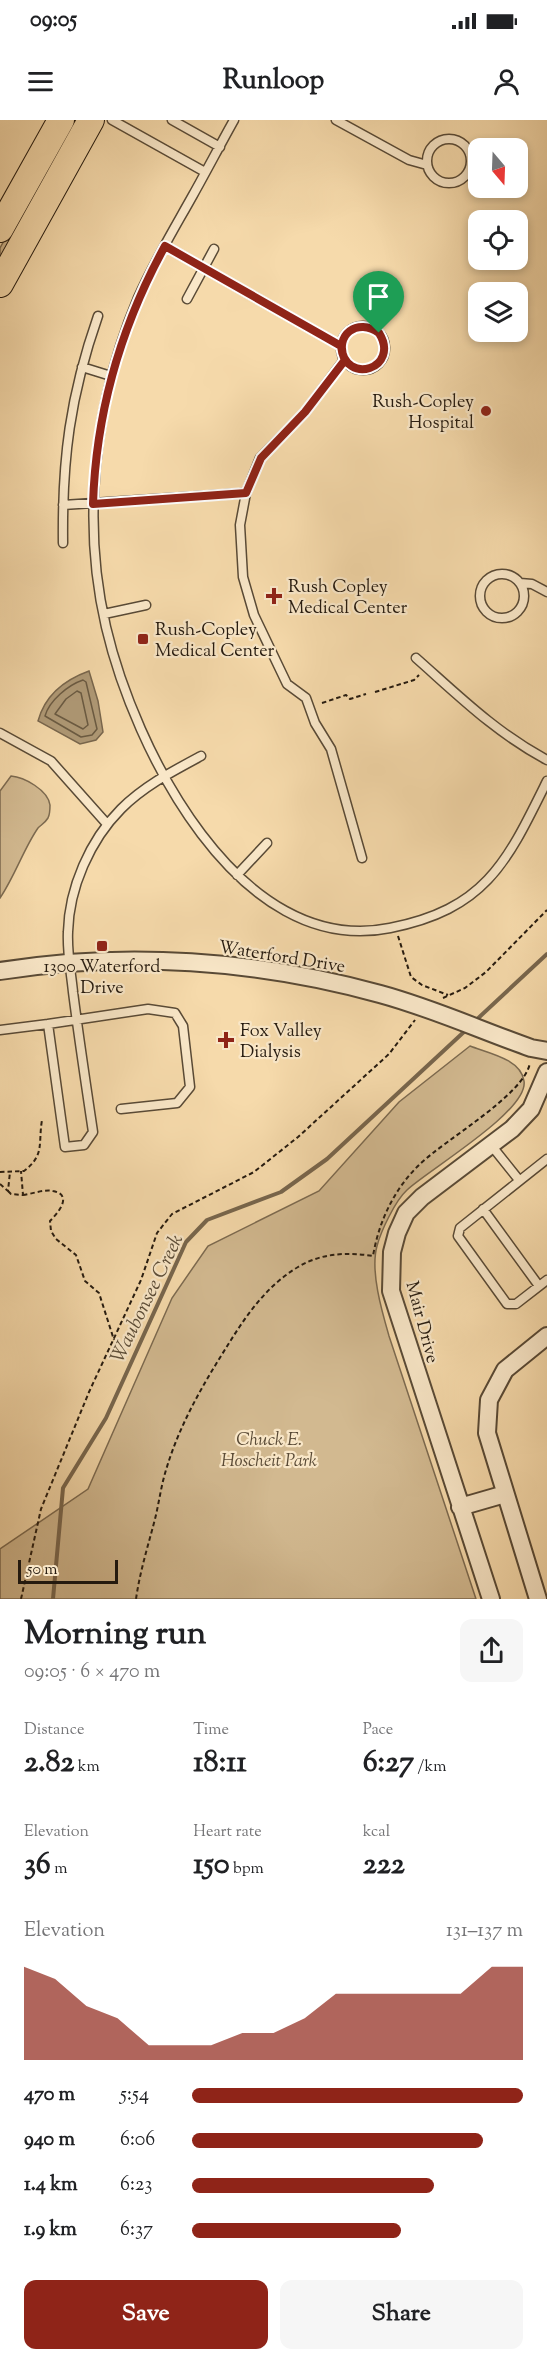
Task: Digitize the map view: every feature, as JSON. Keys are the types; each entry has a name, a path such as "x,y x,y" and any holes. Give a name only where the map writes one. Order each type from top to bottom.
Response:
{"main road":[{"path":"0,229 61,120"},
{"path":"0,284 91,120"}],"street":[{"name":"Waterford Drive","path":"0,971 69,963 145,960 246,967 339,984 441,1009 517,1043 547,1052"},
{"name":"Mair Drive","path":"491,1599 391,1291 392,1252 397,1233 406,1214 422,1197 512,1129 531,1109 547,1072"},
{"path":"538,1599 487,1434 489,1400 505,1370 547,1336"},
{"path":"460,1507 505,1494"}],"lane":[{"path":"112,120 205,172"},
{"path":"172,120 220,147"},
{"path":"234,120 138,298 111,376 100,428 93,504 96,563 104,614 116,666 129,703 163,777 202,833 237,875 272,904 286,912 319,924 357,930 382,930 414,922 458,904 482,886 505,862 547,781"},
{"path":"336,120 409,160 427,165 435,178 449,183 457,181 468,171 471,157 464,145 452,139 445,139 433,146 427,158 427,165"},
{"path":"165,246 341,346"},
{"path":"187,299 214,249"},
{"path":"63,543 65,449 73,399 98,316"},
{"path":"359,326 374,328 383,339 384,353 376,365 363,370 349,365 345,360 341,346 346,333 359,326"},
{"path":"345,360 305,412 261,458 246,493 240,525 243,577 254,615 287,684 306,698 315,723 331,749 362,858"},
{"path":"82,367 111,376"},
{"path":"63,505 246,493"},
{"path":"520,583 525,596 524,604 515,615 501,618 488,613 483,608 480,601 482,586 493,576 508,575 520,583 532,584 547,592"},
{"path":"104,614 146,605"},
{"path":"416,658 492,726 516,743 547,760"},
{"path":"0,733 51,761 107,824"},
{"path":"48,1024 65,1147 84,1145 93,1132 69,963 68,931 75,896 91,848 107,824 138,794 201,756"},
{"path":"237,875 267,843"},
{"path":"0,1030 148,1009 175,1013 183,1026 190,1088 177,1103 121,1109"},
{"path":"491,1145 519,1180"},
{"path":"483,1209 543,1283 516,1304 507,1304 458,1236 460,1228 483,1209 519,1180 547,1159"}],"path":[{"path":"375,692 414,680 426,667"},
{"path":"322,703 346,695 350,699 366,694"},
{"path":"441,1009 448,995 465,988 486,972 547,910"},
{"path":"398,936 408,972 414,981 448,995"},
{"path":"21,1599 41,1509 89,1392 141,1280 157,1233 172,1214 254,1172 298,1137 389,1054 416,1019"},
{"path":"136,1599 142,1564 166,1470 197,1395 243,1320 265,1292 298,1267 324,1256 352,1253 373,1256 377,1231 402,1183 420,1163 512,1090 527,1074 530,1066"},
{"path":"0,1172 21,1171 30,1166 40,1153 42,1120"},
{"path":"21,1171 23,1195"},
{"path":"8,1191 10,1173"},
{"path":"0,1184 17,1195 53,1191 60,1194 63,1202 62,1208 50,1221 51,1231 56,1239 76,1255 86,1281 99,1293 114,1340"}],"green space":[{"path":"78,122 0,257 0,248 48,161"},
{"path":"11,776 29,782 40,789 48,799 50,812 47,820 33,836 0,898 0,791"},
{"name":"Chuck E. Hoscheit Park","path":"470,1046 503,1058 517,1067 524,1081 521,1093 511,1108 495,1123 402,1195 382,1232 375,1256 375,1267 378,1291 389,1336 476,1599 0,1599 0,1549 88,1489 172,1298 208,1246 319,1191 399,1102"}],"water":[{"path":"89,671 98,701 103,732 96,740 80,744 38,721 45,703 57,690 71,679"}],"waterway":[{"name":"Waubonsee Creek","path":"474,1022 547,954"},
{"name":"Waubonsee Creek","path":"53,1599 63,1488 106,1418 186,1242 207,1220 281,1192 327,1159 466,1030"}],"place":[{"name":"Rush-Copley Hospital","path":"486,411"},
{"name":"Rush Copley Medical Center","path":"274,596"},
{"name":"Rush-Copley Medical Center","path":"143,639"},
{"name":"1300 Waterford Drive","path":"102,946"},
{"name":"Fox Valley Dialysis","path":"226,1040"}],"route":[{"path":"379,333 367,326 352,328 346,333 341,346 345,360 305,412 261,458 246,493 93,504 100,428 111,376 138,298 165,246 341,346 342,353 345,360 356,368 363,370 370,368 381,360 385,346 379,333"}]}
